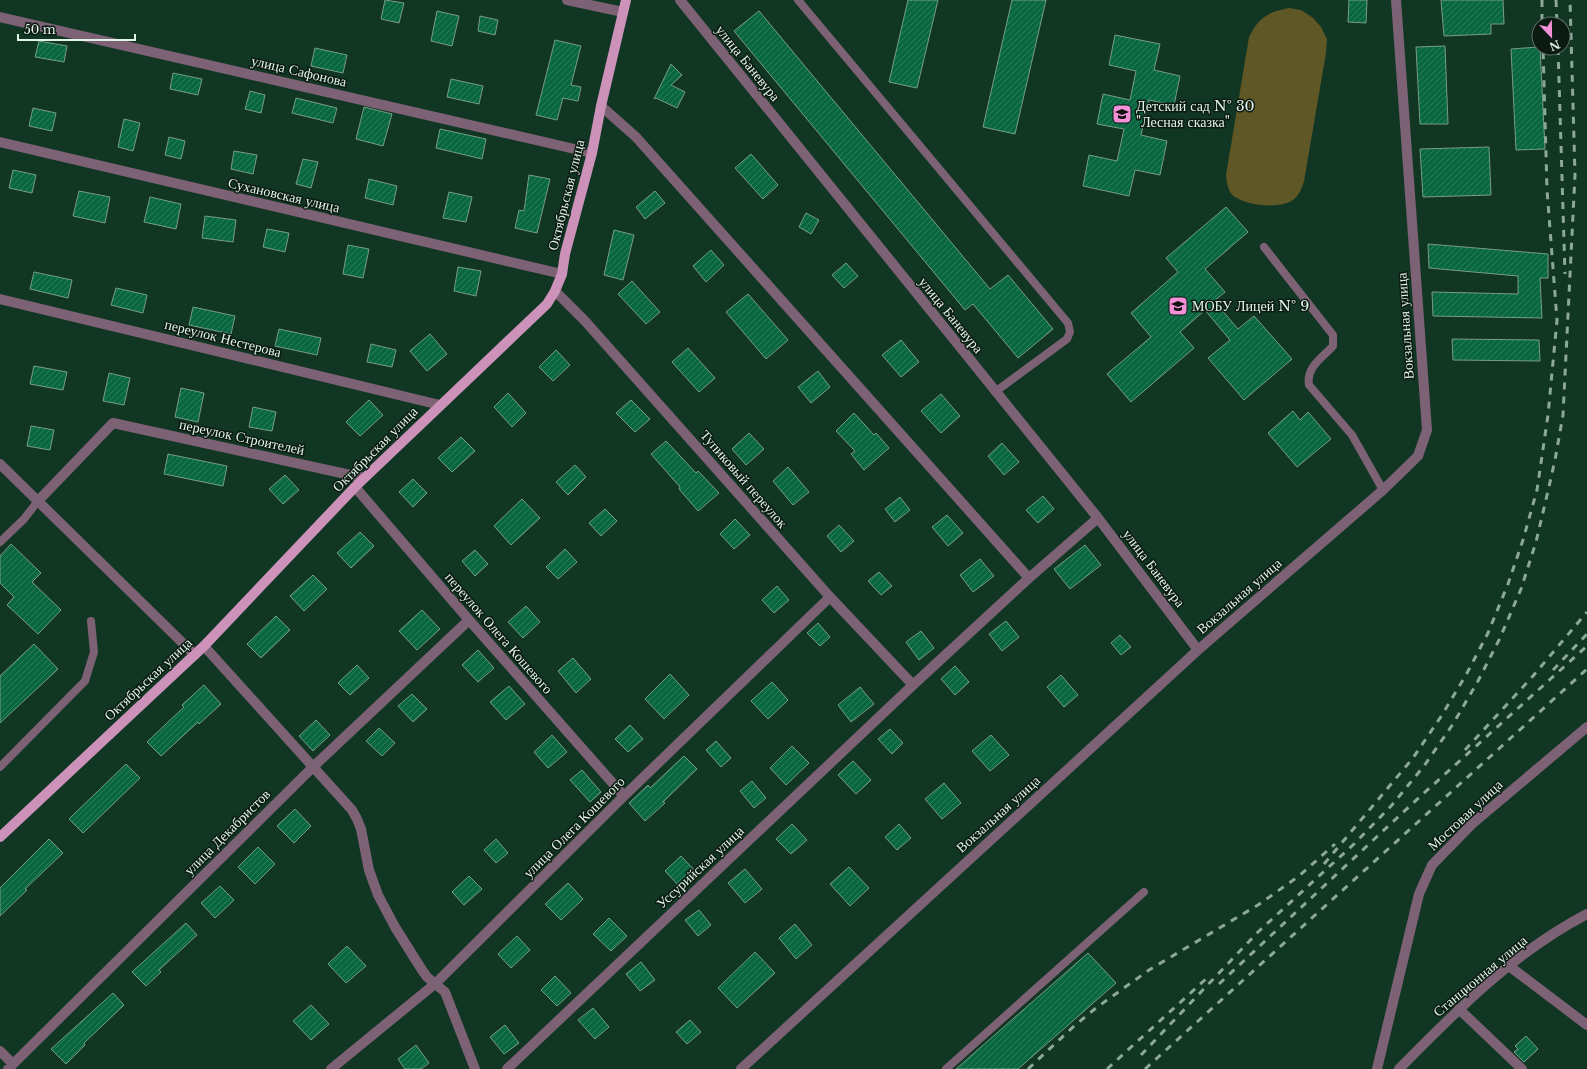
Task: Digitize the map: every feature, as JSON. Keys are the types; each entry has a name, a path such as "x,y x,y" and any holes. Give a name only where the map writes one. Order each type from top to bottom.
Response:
{"main road":[{"name":"Октябрьская улица","path":"0,837 194,656 364,478 547,304 555,291 562,274 565,254 592,153 601,106 626,0"}],"street":[{"path":"567,0 623,12"},
{"name":"улица Баневура","path":"680,0 1098,518 1198,650"},
{"name":"Вокзальная улица","path":"741,1069 1198,650 1383,490 1418,456 1427,430 1396,0"},
{"name":"улица Сафонова","path":"0,17 592,153"},
{"path":"601,106 636,137 1029,578"},
{"name":"Сухановская улица","path":"0,142 562,274"},
{"name":"Тупиковый переулок","path":"555,291 585,321 830,597 913,685"},
{"name":"переулок Нестерова","path":"0,298 440,405"},
{"name":"переулок Строителей","path":"38,501 113,423 364,478"},
{"path":"0,464 194,656"},
{"name":"переулок Олега Кошевого","path":"355,487 469,620 624,796"},
{"name":"Уссурийская улица","path":"507,1069 913,685 1029,578 1098,518"},
{"name":"улица Олега Кошевого","path":"331,1069 436,984 624,796 830,597"},
{"name":"улица Декабристов","path":"10,1067 313,767 469,620"},
{"path":"204,646 352,810 361,829 370,870 378,895 395,928 422,970 427,977 445,992 475,1069"},
{"name":"Мостовая улица","path":"1377,1069 1419,894 1432,865 1472,824 1587,727"},
{"name":"Станционная улица","path":"1399,1069 1458,1009 1509,966 1551,936 1587,914"},
{"path":"1509,966 1587,1025"},
{"path":"1458,1009 1522,1069"},
{"path":"0,1051 10,1067"}],"lane":[{"path":"798,0 1068,323 1070,332 1067,339 995,392"},
{"path":"1264,247 1333,335 1333,346 1310,370 1307,377 1308,385 1352,435 1383,490"},
{"path":"0,542 24,519 38,501"},
{"path":"0,767 85,681 94,652 91,621"},
{"path":"946,1069 1144,892"}],"shaded area":[{"path":"1289,8 1301,10 1313,18 1321,27 1327,39 1326,53 1304,181 1299,194 1288,203 1281,205 1264,205 1248,203 1235,197 1231,193 1228,188 1226,175 1249,37 1265,16 1275,11"}],"building":[{"path":"385,0 404,3 399,23 381,19"},
{"path":"908,0 938,0 917,88 889,82"},
{"path":"1012,0 1046,0 1015,134 983,127"},
{"path":"1349,0 1367,0 1366,23 1348,22"},
{"path":"1441,0 1503,0 1504,24 1491,24 1491,34 1444,36"},
{"path":"437,11 459,16 452,46 431,41"},
{"path":"759,11 990,289 1008,275 1053,329 1018,358 973,304 965,310 734,31"},
{"path":"480,16 498,20 495,35 478,31"},
{"name":"Детский сад № 30 \"Лесная сказка\"","path":"1115,35 1160,44 1154,70 1180,76 1174,105 1149,100 1141,135 1167,141 1160,175 1135,170 1129,196 1083,186 1089,155 1117,161 1124,129 1097,124 1103,94 1130,100 1136,71 1109,65"},
{"path":"555,40 581,46 571,85 581,87 578,101 563,98 557,120 536,115"},
{"path":"39,41 67,46 64,62 35,57"},
{"path":"1445,46 1448,124 1420,124 1416,47"},
{"path":"315,48 347,55 343,73 311,66"},
{"path":"1531,48 1531,56 1540,56 1545,149 1516,150 1511,49"},
{"path":"671,64 682,75 671,85 685,92 677,108 656,98 654,99"},
{"path":"173,73 202,79 198,95 170,89"},
{"path":"451,79 483,86 479,104 447,97"},
{"path":"250,91 265,95 261,113 245,109"},
{"path":"296,98 337,108 333,123 292,113"},
{"path":"364,107 392,114 383,146 356,139"},
{"path":"33,108 56,113 52,131 29,126"},
{"path":"124,119 140,123 133,151 118,147"},
{"path":"440,129 486,139 482,159 436,148"},
{"path":"169,137 185,141 181,159 165,155"},
{"path":"1489,147 1491,195 1423,197 1420,149"},
{"path":"234,151 257,155 253,174 231,169"},
{"path":"751,154 778,185 763,199 735,168"},
{"path":"303,159 318,162 311,188 296,184"},
{"path":"13,170 36,175 32,193 9,188"},
{"path":"529,175 550,179 537,233 515,228 519,210 524,211"},
{"path":"369,179 397,186 393,205 365,198"},
{"path":"79,191 110,197 105,223 73,216"},
{"path":"655,191 665,203 645,219 636,207"},
{"path":"449,192 472,197 466,222 443,218"},
{"path":"150,197 181,204 176,229 144,222"},
{"name":"МОБУ Лицей № 9","path":"1226,207 1248,232 1205,269 1225,292 1214,301 1238,329 1254,316 1292,359 1244,400 1208,358 1230,340 1205,310 1180,332 1194,348 1131,402 1107,374 1151,337 1131,313 1178,272 1166,258"},
{"path":"806,213 819,220 811,234 799,227"},
{"path":"205,216 236,220 233,242 202,238"},
{"path":"267,229 289,233 285,252 263,247"},
{"path":"614,230 634,235 623,280 604,275"},
{"path":"1428,244 1548,254 1548,278 1540,278 1542,318 1433,316 1432,292 1518,294 1518,276 1429,268"},
{"path":"348,245 369,249 363,278 343,274"},
{"path":"711,250 724,265 706,282 693,266"},
{"path":"846,263 858,276 844,288 832,275"},
{"path":"458,267 481,271 476,296 454,291"},
{"path":"34,272 72,280 68,298 30,289"},
{"path":"632,281 660,312 646,324 618,294"},
{"path":"116,288 147,295 143,313 111,305"},
{"path":"748,294 788,340 766,359 726,312"},
{"path":"193,307 235,316 231,334 189,325"},
{"path":"279,329 321,338 317,355 275,346"},
{"path":"430,334 447,354 427,371 410,351"},
{"path":"1452,339 1539,340 1540,361 1453,360"},
{"path":"901,340 919,362 901,377 882,355"},
{"path":"371,344 396,350 392,367 367,362"},
{"path":"688,348 715,378 699,392 672,362"},
{"path":"556,350 570,365 553,381 539,367"},
{"path":"34,366 67,372 63,390 30,384"},
{"path":"818,371 830,387 811,403 798,387"},
{"path":"109,373 130,378 124,405 103,401"},
{"path":"181,388 204,393 198,422 175,417"},
{"path":"508,393 526,413 512,427 494,407"},
{"path":"941,394 960,416 941,433 921,411"},
{"path":"369,400 383,415 360,436 346,422"},
{"path":"631,400 650,419 635,432 616,413"},
{"path":"253,407 276,412 272,431 249,427"},
{"path":"1293,411 1300,420 1308,412 1331,439 1297,467 1268,433"},
{"path":"854,413 874,435 876,433 889,448 864,470 851,454 855,451 836,431"},
{"path":"31,426 54,430 50,450 27,446"},
{"path":"749,433 764,449 746,465 732,449"},
{"path":"461,437 475,451 452,472 438,458"},
{"path":"666,441 696,473 698,471 719,493 698,511 679,489 680,487 651,454"},
{"path":"1002,443 1019,462 1004,475 988,456"},
{"path":"168,454 227,466 223,486 164,474"},
{"path":"575,465 586,477 568,495 556,482"},
{"path":"788,467 809,492 793,505 773,481"},
{"path":"285,475 299,490 283,504 269,489"},
{"path":"413,479 427,493 413,507 399,492"},
{"path":"1043,496 1054,509 1038,523 1026,510"},
{"path":"900,497 910,510 895,522 885,509"},
{"path":"522,499 540,518 511,545 494,526"},
{"path":"605,509 617,521 601,536 589,523"},
{"path":"947,515 963,533 948,546 932,527"},
{"path":"735,519 750,535 734,549 720,534"},
{"path":"839,525 854,541 841,552 827,536"},
{"path":"360,532 374,546 351,568 337,553"},
{"path":"11,544 41,573 32,582 61,610 38,634 7,605 14,597 0,583 0,556"},
{"path":"1085,545 1101,565 1070,589 1054,569"},
{"path":"565,549 577,562 558,579 546,567"},
{"path":"475,550 488,564 475,576 462,561"},
{"path":"980,559 994,576 973,592 960,575"},
{"path":"879,572 892,586 881,595 868,581"},
{"path":"313,575 327,589 304,611 290,596"},
{"path":"777,586 789,600 774,613 762,600"},
{"path":"526,606 540,622 523,638 508,622"},
{"path":"422,610 440,629 417,650 399,631"},
{"path":"276,616 290,630 261,658 247,644"},
{"path":"1006,621 1019,637 1002,651 989,634"},
{"path":"818,623 830,637 820,646 807,633"},
{"path":"921,631 934,648 919,660 906,642"},
{"path":"1120,635 1131,647 1121,655 1111,643"},
{"path":"34,644 58,669 0,723 0,676"},
{"path":"478,650 494,668 478,682 462,665"},
{"path":"573,658 591,679 576,693 558,671"},
{"path":"357,665 369,678 350,695 338,683"},
{"path":"955,666 969,682 955,695 941,679"},
{"path":"670,674 689,695 664,719 645,699"},
{"path":"1061,675 1078,695 1064,707 1047,687"},
{"path":"772,682 788,700 768,719 751,701"},
{"path":"204,685 221,704 199,724 198,722 161,756 147,742 184,707 182,705"},
{"path":"509,686 525,704 506,720 490,702"},
{"path":"860,687 874,704 851,722 838,705"},
{"path":"412,694 427,709 413,722 398,706"},
{"path":"316,720 330,735 313,751 299,736"},
{"path":"630,725 643,739 628,752 615,739"},
{"path":"379,728 395,743 382,756 366,741"},
{"path":"890,729 903,743 892,754 878,739"},
{"path":"552,735 567,752 548,768 534,752"},
{"path":"991,735 1009,755 990,771 972,751"},
{"path":"716,741 731,758 721,767 706,750"},
{"path":"792,746 809,763 786,785 770,768"},
{"path":"684,756 697,769 663,802 665,803 645,821 629,803 648,785 650,788"},
{"path":"853,761 871,780 856,794 838,775"},
{"path":"126,764 140,778 83,833 69,819"},
{"path":"582,770 601,792 590,802 570,780"},
{"path":"752,781 766,798 754,808 740,791"},
{"path":"944,783 961,803 942,819 925,799"},
{"path":"295,809 311,826 294,843 277,826"},
{"path":"792,824 807,840 791,854 776,839"},
{"path":"899,824 911,838 897,850 885,837"},
{"path":"49,839 63,853 25,889 27,890 0,916 0,888"},
{"path":"496,839 508,853 496,863 484,850"},
{"path":"258,847 275,864 255,884 238,867"},
{"path":"681,856 697,873 681,888 665,871"},
{"path":"849,867 869,888 850,906 830,884"},
{"path":"745,869 762,889 745,903 728,883"},
{"path":"469,876 482,889 464,905 452,892"},
{"path":"568,883 583,899 561,920 545,904"},
{"path":"220,886 234,900 215,918 201,903"},
{"path":"699,910 711,925 698,936 685,920"},
{"path":"609,918 627,936 611,951 593,934"},
{"path":"186,923 197,935 159,970 161,972 146,986 132,972"},
{"path":"795,924 812,945 796,959 779,938"},
{"path":"517,936 530,950 511,968 498,954"},
{"path":"347,946 366,966 346,983 328,964"},
{"path":"755,952 775,973 737,1008 718,988"},
{"path":"1088,953 1116,983 1018,1069 956,1069"},
{"path":"641,962 655,980 640,991 626,974"},
{"path":"555,976 571,993 557,1006 541,990"},
{"path":"113,993 124,1005 84,1043 85,1045 66,1064 51,1049"},
{"path":"311,1005 329,1024 311,1040 293,1021"},
{"path":"593,1008 609,1027 595,1039 578,1020"},
{"path":"690,1020 701,1032 687,1044 676,1032"},
{"path":"505,1025 519,1043 504,1054 490,1037"},
{"path":"1526,1036 1538,1049 1524,1062 1514,1052 1518,1049 1515,1046"},
{"path":"416,1045 429,1063 421,1069 405,1069 398,1059"}],"railway":[{"path":"1542,0 1542,16"},
{"path":"1556,0 1557,16"},
{"path":"1141,1055 1258,932 1354,844 1392,805 1424,766 1453,724 1478,681 1500,638 1521,589 1536,542 1555,460 1563,415 1575,175 1570,0"},
{"path":"1324,864 1413,758 1442,715 1466,675 1488,633 1508,584 1523,540 1537,490 1548,415 1557,320 1547,190 1543,56"},
{"path":"1558,56 1565,274"},
{"path":"1465,750 1533,676 1587,612"},
{"path":"1553,670 1587,634"},
{"path":"1219,984 1413,803 1587,646"},
{"path":"1145,1069 1587,669"},
{"path":"1028,1069 1073,1027 1096,1008 1149,970 1258,905 1299,876 1335,844"},
{"path":"1107,1069 1207,978"}],"place":[{"name":"Детский сад № 30 \"Лесная сказка\"","path":"1122,114"},
{"name":"МОБУ Лицей № 9","path":"1178,306"}]}
